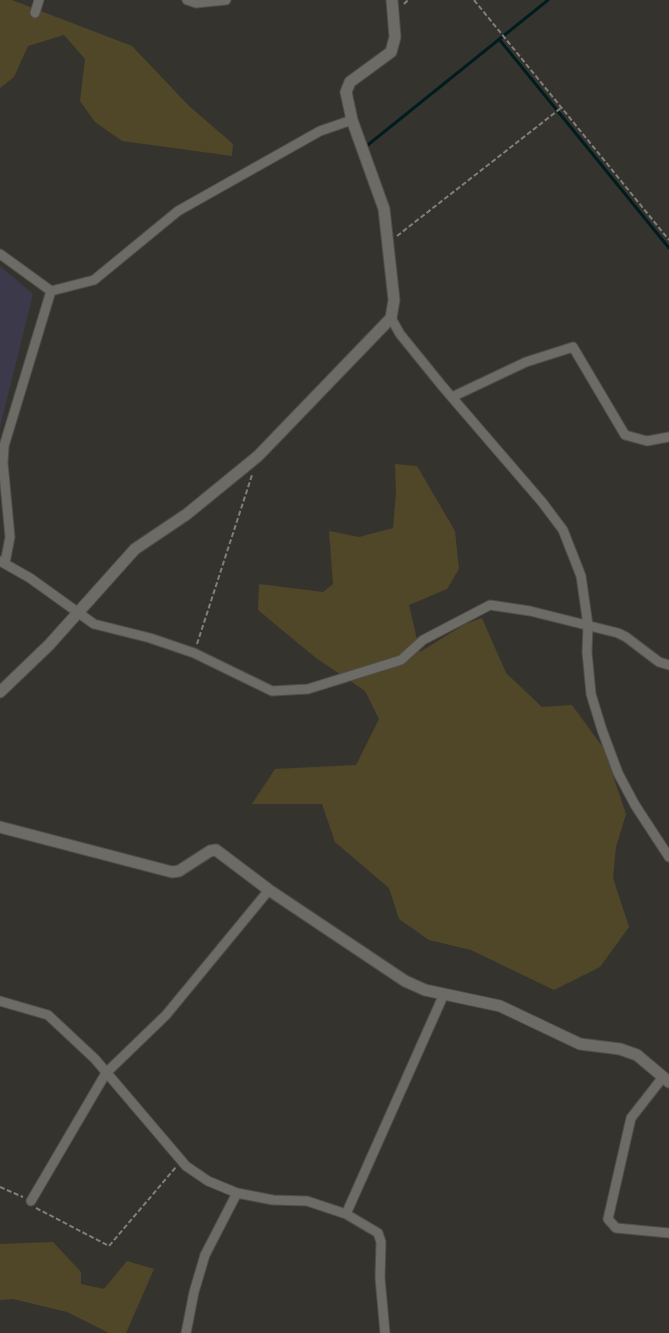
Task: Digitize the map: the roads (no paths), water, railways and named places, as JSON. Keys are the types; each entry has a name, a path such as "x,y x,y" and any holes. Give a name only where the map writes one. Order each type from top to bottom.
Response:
{"street":[{"path":"35,13 39,0"},
{"path":"187,0 196,3 226,0"},
{"path":"0,692 36,660 135,549 187,514 258,456 391,318 394,300 384,209 352,120 346,92 350,82 390,52 395,37 392,0"},
{"path":"50,291 94,280 178,211 320,131 352,120"},
{"path":"0,254 50,291"},
{"path":"50,291 2,444 10,537 3,562 30,578 77,614 94,624 150,638 194,653 272,691 284,692 308,689 401,660 423,640 490,605 497,604 588,625 626,637 659,662 669,665"},
{"path":"391,318 400,334 536,495 563,530 581,576 588,625 587,652 591,694 602,730 618,774 635,805 669,857"},
{"path":"452,397 526,362 573,347 625,435 647,441 669,437"},
{"path":"0,827 172,872 179,871 210,851 216,850 269,890 405,981 425,990 461,996 500,1006 580,1044 620,1049 637,1056 666,1079 631,1118 608,1219 616,1228 669,1233"},
{"path":"31,1202 106,1073 166,1015 269,890"},
{"path":"346,1214 444,994"},
{"path":"0,1001 48,1015 89,1052 181,1161 208,1181 237,1194 273,1200 307,1201 346,1214 378,1233 381,1242 380,1278 384,1333"},
{"path":"186,1333 194,1292 205,1255 237,1194"}],"waterway":[{"path":"364,148 548,0"},
{"path":"499,39 669,248"}]}
